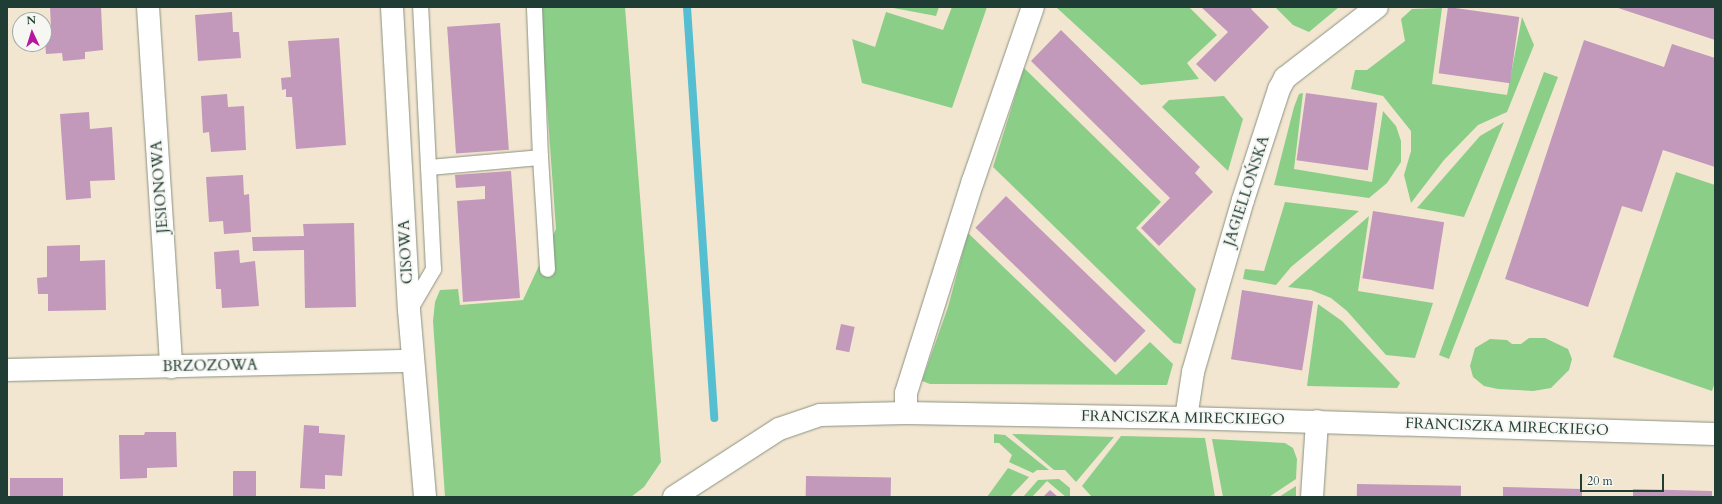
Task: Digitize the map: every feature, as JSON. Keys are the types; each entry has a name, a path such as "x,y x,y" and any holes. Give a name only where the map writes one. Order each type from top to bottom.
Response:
{"street":[{"name":"JESIONOWA","path":"148,7 171,367"},
{"name":"CISOWA","path":"392,7 409,310 424,497"},
{"path":"906,413 906,393 979,161 1033,7"},
{"name":"JAGIELLOŃSKA","path":"1186,418 1188,392 1193,372 1240,208 1279,89 1285,78 1377,7"},
{"name":"BRZOZOWA","path":"7,370 413,361"},
{"name":"FRANCISZKA MIRECKIEGO","path":"674,497 779,429 795,422 820,415 906,413 1186,418 1715,434"},
{"path":"1312,497 1317,421"}],"lane":[{"path":"409,310 433,269 420,7"},
{"path":"534,7 540,158 547,269"},
{"path":"428,167 540,158"}],"green space":[{"path":"540,7 625,7 661,462 644,487 631,497 445,497 433,321 435,302 440,290 458,289 460,305 523,300 556,229"},
{"path":"888,7 939,7 936,16"},
{"path":"952,7 987,7 952,108 862,83 852,39 875,47 886,12 943,30"},
{"path":"1056,7 1189,7 1217,35 1187,63 1199,79 1141,85"},
{"path":"1275,7 1339,7 1309,32 1293,25"},
{"path":"1442,8 1432,84 1507,95 1522,17 1534,45 1507,112 1478,125 1444,160 1411,203 1404,175 1411,151 1411,131 1383,96 1351,89 1355,70 1367,70 1405,41 1401,19 1412,9"},
{"path":"1024,68 1161,202 1136,228 1196,289 1181,344 1174,343 993,167"},
{"path":"1544,72 1558,77 1449,359 1439,355"},
{"path":"1303,93 1294,169 1372,182 1383,111 1396,126 1401,141 1401,162 1387,183 1369,198 1274,185 1294,107 1299,94"},
{"path":"1224,96 1243,119 1228,171 1162,107 1169,100"},
{"path":"1504,122 1464,217 1417,208 1480,136"},
{"path":"1676,172 1715,185 1715,382 1712,391 1613,357"},
{"path":"1285,202 1359,211 1291,267 1276,285 1243,279 1245,269 1264,271"},
{"path":"1369,216 1358,291 1433,303 1415,358 1386,355 1347,311 1331,298 1311,290 1288,287"},
{"path":"968,233 1116,375 1150,342 1173,364 1167,385 930,384 922,381 948,307"},
{"path":"1318,304 1342,321 1400,383 1397,388 1307,386"},
{"path":"1529,338 1545,338 1568,349 1572,359 1569,370 1551,388 1533,391 1498,389 1484,386 1473,377 1470,366 1475,348 1490,339 1507,340 1512,344 1521,344"},
{"path":"994,434 1005,435 1049,470 1037,470 1033,473 1009,462 1012,455 999,443 994,443"},
{"path":"1012,434 1114,437 1076,482 1065,470 1054,470"},
{"path":"1121,436 1205,438 1215,497 1092,497 1082,486"},
{"path":"1212,439 1285,443 1293,448 1297,459 1296,479 1269,497 1223,497"},
{"path":"1008,468 1029,477 1010,497 987,497"},
{"path":"1059,479 1070,488 1070,497 1066,497 1047,481 1032,497 1023,497 1038,480"},
{"path":"1296,486 1296,497 1279,497"}],"building":[{"path":"50,7 101,7 103,50 85,52 85,59 63,61 62,53 46,54 46,52 52,52 52,12 50,12"},
{"path":"1201,7 1253,7 1251,9 1269,27 1215,82 1196,64 1228,32"},
{"path":"1448,7 1519,17 1510,83 1439,73"},
{"path":"1615,7 1715,7 1715,40"},
{"path":"232,12 233,32 239,32 241,58 198,61 195,15"},
{"path":"500,23 509,150 456,153 447,27"},
{"path":"1061,30 1200,167 1195,173 1213,192 1159,246 1141,228 1170,198 1031,61"},
{"path":"339,38 346,145 296,149 292,97 286,97 286,89 282,90 281,78 291,77 288,41"},
{"path":"1584,40 1664,67 1672,44 1715,58 1715,167 1663,150 1642,212 1622,206 1588,307 1505,279"},
{"path":"1306,93 1377,103 1368,170 1297,160"},
{"path":"227,94 228,107 244,106 246,150 211,152 209,132 203,133 201,96"},
{"path":"89,112 90,129 112,127 115,180 90,181 91,198 66,200 60,114"},
{"path":"511,171 520,298 463,302 457,201 485,199 485,186 456,188 455,175"},
{"path":"243,175 244,195 249,194 251,232 224,234 223,221 209,222 206,177"},
{"path":"1006,196 1146,331 1115,362 975,228"},
{"path":"1373,211 1444,222 1433,289 1362,278"},
{"path":"354,223 356,307 305,308 304,250 253,251 252,237 304,236 303,224"},
{"path":"80,245 80,261 105,260 106,310 48,311 48,294 38,294 37,278 47,277 47,246"},
{"path":"239,250 240,263 255,261 259,306 222,308 221,289 216,289 214,252"},
{"path":"1242,290 1313,301 1302,370 1231,359"},
{"path":"841,324 855,327 849,352 836,349"},
{"path":"304,425 319,426 319,433 345,435 342,476 325,475 325,489 300,488"},
{"path":"145,432 176,432 177,467 147,468 147,478 120,479 119,435 144,435"},
{"path":"233,471 256,471 256,497 233,497"},
{"path":"806,476 891,477 891,497 806,497"},
{"path":"10,478 63,478 63,497 10,497"},
{"path":"1357,484 1461,486 1461,497 1357,497"},
{"path":"1503,487 1582,489 1582,497 1503,497"},
{"path":"1633,489 1712,491 1712,497 1633,497"},
{"path":"1050,490 1058,497 1043,497"}],"waterway":[{"path":"687,7 714,418"}]}
